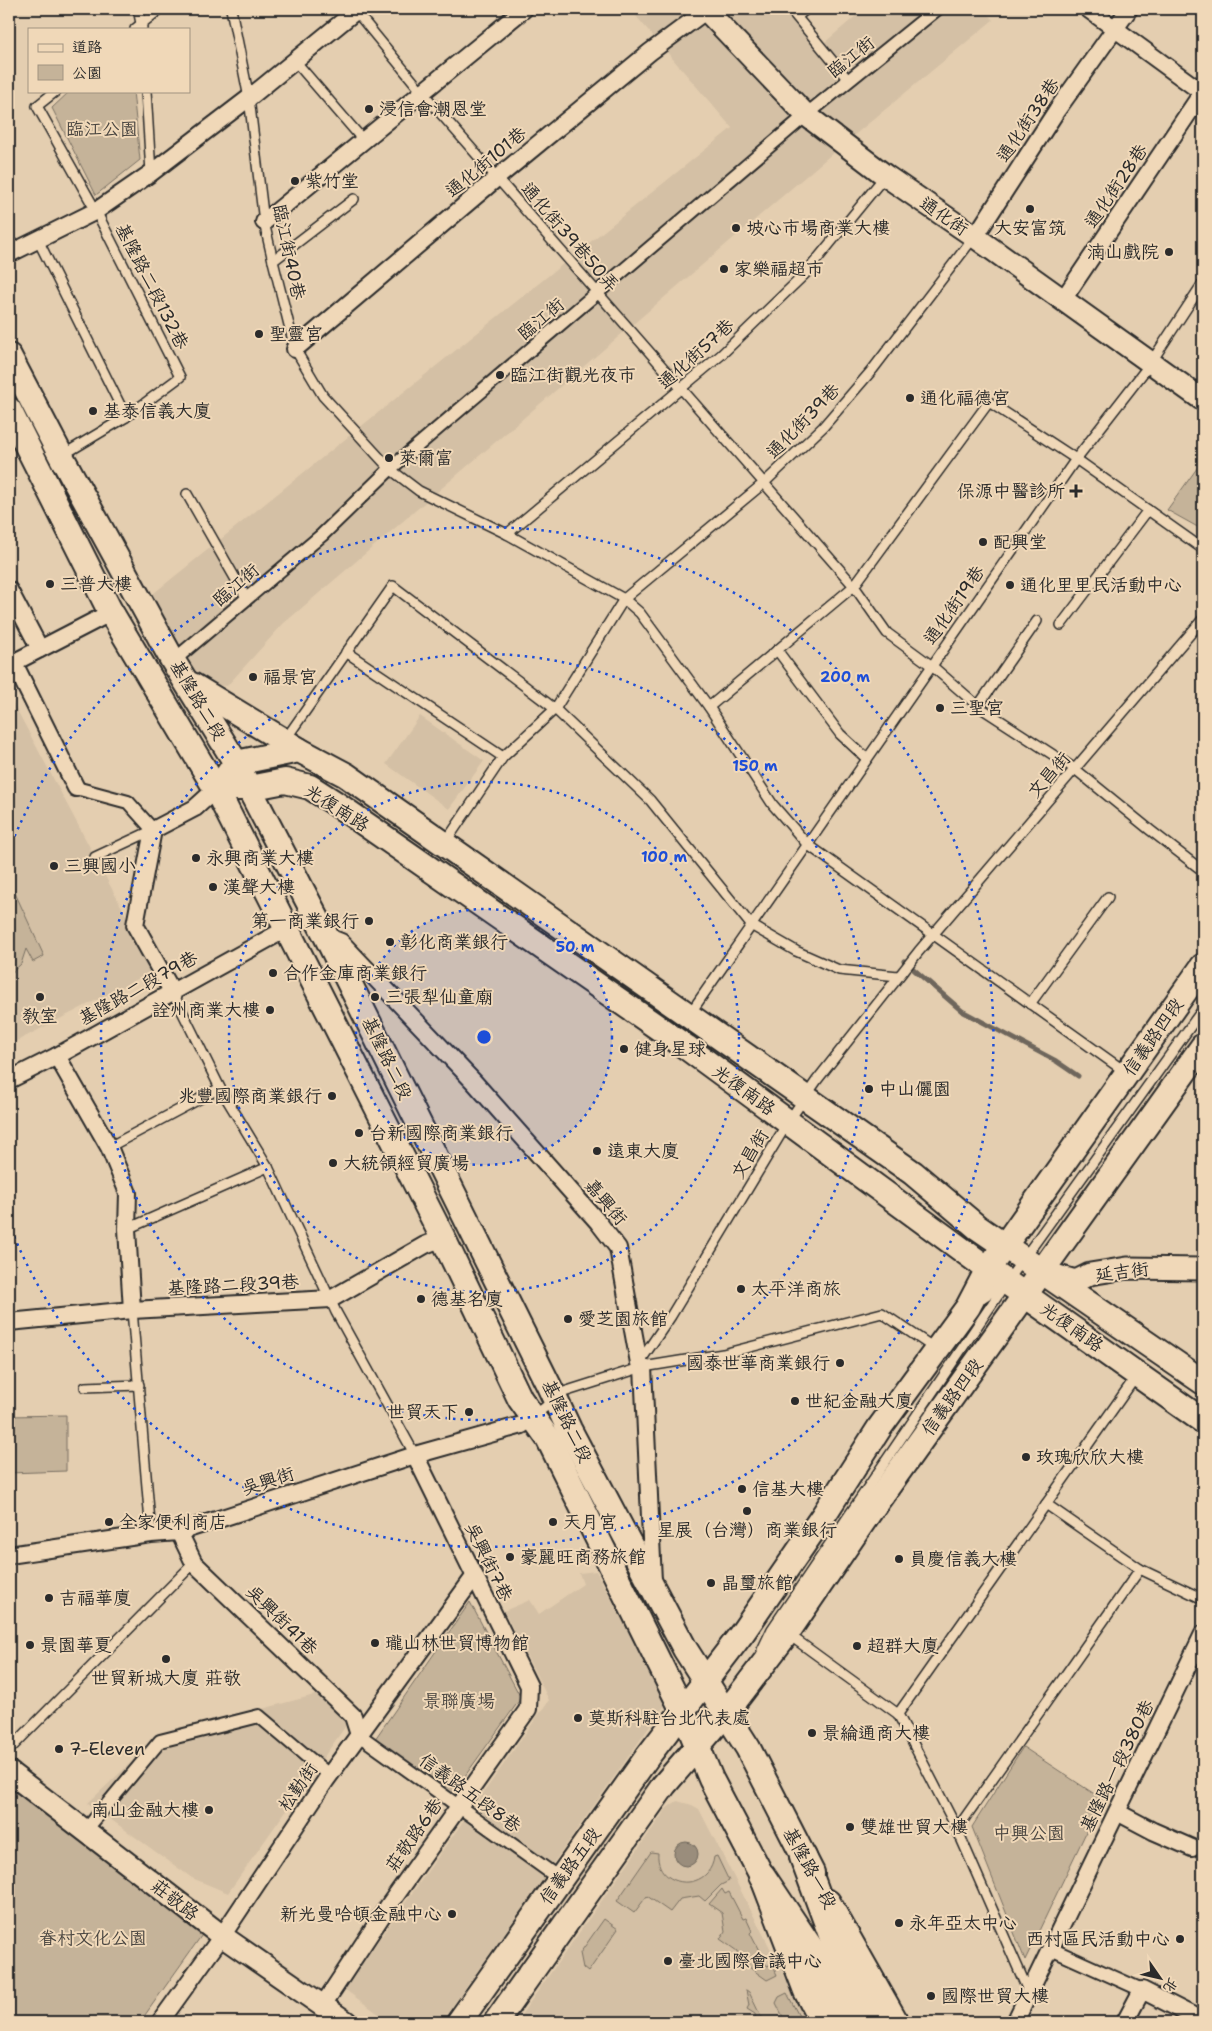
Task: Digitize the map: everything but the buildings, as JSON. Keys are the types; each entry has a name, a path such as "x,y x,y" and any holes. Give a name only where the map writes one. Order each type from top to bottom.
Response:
{"main road":[{"name":"基隆路二段","path":"9,356 61,456 174,661 236,763 326,936 556,1400 568,1429 654,1586 685,1649 726,1713"},
{"name":"基隆路二段","path":"9,410 109,608 216,789 444,1238 520,1399 548,1438 682,1709 698,1746"},
{"name":"光復南路","path":"188,683 346,775 445,843 913,1172 977,1227 1203,1382"},
{"path":"216,789 236,763 292,745"},
{"name":"光復南路","path":"216,789 249,788 285,781 310,787 686,1047 1017,1289 1203,1421"},
{"name":"信義路四段","path":"682,1709 706,1681 784,1573 880,1427 968,1307 988,1268 1203,966"},
{"name":"信義路四段","path":"698,1746 726,1713 787,1633 1034,1265 1203,1046"},
{"name":"信義路五段","path":"458,2022 682,1709"},
{"name":"基隆路一段","path":"726,1713 748,1748 803,1857 896,2022"},
{"path":"698,1746 712,1779 762,1876 806,1991 822,2022"},
{"name":"信義路五段","path":"496,2022 664,1785 698,1746"},
{"path":"803,1857 835,1943 875,2022"},
{"path":"762,1876 814,1954 848,2022"}],"street":[{"path":"9,254 96,211 151,173 249,98 356,9"},
{"path":"264,222 524,9"},
{"name":"通化街","path":"706,9 806,115 886,176 975,237 1150,364 1203,400"},
{"name":"通化街101巷","path":"295,349 498,177 650,52 706,9"},
{"name":"臨江街","path":"174,661 322,535 390,469 598,294 806,115 937,9"},
{"path":"1088,9 1203,93"},
{"name":"通化街38巷","path":"975,237 1057,110 1129,9"},
{"name":"通化街28巷","path":"1062,301 1203,93"},
{"path":"9,590 40,649"},
{"path":"109,608 104,616 11,664 76,788 128,802 153,830"},
{"path":"153,830 195,808 216,789"},
{"path":"153,830 135,925 173,993"},
{"name":"基隆路二段79巷","path":"9,1080 173,993 286,929"},
{"name":"嘉興街","path":"326,936 341,942 467,1075 598,1222 618,1248 641,1365 654,1586"},
{"path":"57,1056 109,1147 128,1193 127,1229 132,1310"},
{"name":"基隆路二段39巷","path":"9,1322 132,1310 331,1299 426,1245 444,1238"},
{"name":"延吉街","path":"1034,1265 1076,1281 1090,1274 1127,1268 1203,1269"},
{"name":"吳興街","path":"9,1555 150,1534 179,1532 415,1455 522,1425 532,1417"},
{"name":"吳興街7巷","path":"415,1455 529,1686"},
{"name":"吳興街41巷","path":"179,1532 194,1563 353,1716 359,1735"},
{"name":"松勤街","path":"160,2022 222,1936 330,1776 474,1577"},
{"name":"基隆路一段380巷","path":"1015,2022 1203,1634"},
{"name":"莊敬路6巷","path":"323,2005 389,1905 528,1709 529,1686"},
{"path":"85,1831 160,1741 259,1716 330,1776"},
{"name":"信義路五段8巷","path":"359,1735 560,1879"},
{"name":"莊敬路","path":"9,1772 222,1936 346,2022"},
{"path":"1117,1812 1153,1831 1192,1848"},
{"path":"1051,1948 1142,1990 1203,2021"},
{"path":"1125,2022 1142,1990"}],"lane":[{"path":"138,9 139,27"},
{"path":"139,27 160,9"},
{"name":"臨江街40巷","path":"231,9 249,98 264,222 273,261 295,349 322,396 390,469 419,491 507,534 624,599 640,613 709,707 773,805 807,844 934,933 1127,1073"},
{"name":"通化街39巷50弄","path":"356,9 422,92 854,586 887,632 932,666 978,706 1075,769 1203,871"},
{"path":"790,9 850,81"},
{"path":"797,17 806,9"},
{"path":"295,61 364,140"},
{"name":"基隆路二段132巷","path":"55,92 37,106 96,211 180,378 126,417 61,456"},
{"path":"146,92 151,173"},
{"name":"通化街57巷","path":"507,534 721,355 805,274 886,176"},
{"path":"273,261 354,199"},
{"name":"通化街39巷","path":"445,843 503,757 555,709 624,599 764,483 823,427 867,377 975,237"},
{"path":"38,240 126,417"},
{"name":"通化街19巷","path":"689,1015 1076,459 1150,364 1203,283"},
{"path":"709,707 854,586 990,402 1076,459 1203,549"},
{"path":"187,494 246,599"},
{"path":"1061,625 1148,510"},
{"path":"292,745 346,652 393,586 555,709 650,800 701,860 751,925 796,951 839,970 900,974"},
{"name":"文昌街","path":"641,1365 788,1122 817,1080 934,933 1203,619"},
{"path":"978,706 1037,622"},
{"path":"777,650 840,734 867,759"},
{"path":"346,652 503,757"},
{"path":"95,857 153,830"},
{"path":"1030,1004 1108,896"},
{"path":"173,993 220,1088 268,1167 336,1312 415,1455"},
{"name":"信義路四段","path":"1034,1265 1203,1009"},
{"path":"109,1147 220,1088"},
{"path":"127,1229 268,1167"},
{"path":"726,1713 750,1673 772,1629 1017,1289"},
{"name":"信義路四段","path":"968,1307 1017,1289"},
{"path":"132,1310 150,1534"},
{"path":"532,1417 564,1392 641,1365 723,1354 882,1313 937,1350"},
{"path":"898,1714 1137,1374"},
{"path":"86,1386 139,1385"},
{"path":"1046,1504 1140,1568 1203,1599"},
{"path":"9,1750 194,1563"},
{"path":"957,1829 1140,1568"},
{"path":"787,1633 898,1714 957,1829 1029,1994"}],"shaded area":[{"name":"臨江街觀光夜市","path":"630,9 782,9 817,49 864,9 983,9 993,20 834,152 283,624 227,686 196,683 149,597 732,128"},
{"name":"三興國小","path":"9,695 155,970 9,1045"},
{"path":"420,716 484,761 449,809 386,764"},
{"path":"596,1571 667,1702 552,1865 472,1809 549,1700 504,1611 530,1600 539,1614 583,1584 579,1573"},
{"path":"322,1693 352,1717 228,1893 192,1878 88,1803 158,1737"},
{"path":"677,1801 699,1809 808,2022 516,2022 667,1808"},
{"path":"464,1820 545,1876 441,2022 390,2022 344,1989"},
{"path":"686,1842 695,1845 698,1854 695,1863 686,1866 677,1863 674,1854 677,1845"}],"green space":[{"name":"臨江公園","path":"69,92 133,92 140,160 96,195 52,108"},
{"path":"1200,464 1203,466 1203,530 1167,510"},
{"path":"9,880 44,956 33,962 26,949 21,964 9,975 9,949 13,934 9,918"},
{"path":"66,1415 66,1471 9,1473 9,1416"},
{"name":"景聯廣場","path":"470,1602 521,1698 452,1794 375,1739"},
{"name":"中興公園","path":"1023,1747 1102,1799 1025,1960 972,1827"},
{"name":"眷村文化公園","path":"9,1780 209,1925 140,2022 9,2022"},
{"path":"651,1852 658,1853 659,1865 665,1874 683,1882 703,1877 710,1869 714,1857 717,1856 729,1881 721,1885 705,1901 699,1896 680,1899 670,1912 647,1896 634,1913 617,1901"},
{"path":"722,1889 725,1894 729,1892 743,1919 746,1918 752,1931 750,1933 767,1966 772,1964 777,1975 767,1980 739,1960 737,1951 720,1939 725,1931 722,1913 709,1904"},
{"path":"604,1919 618,1929 588,1972 583,1968 580,1953"},
{"path":"746,1990 749,1992 762,2019 756,2022 755,2014 747,2009 749,2005"},
{"path":"787,1993 802,2022 777,2022 784,2019 776,2003 779,1997"}],"waterway":[{"path":"904,961 962,1011 1056,1061 1078,1076"}],"place":[{"name":"浸信會潮恩堂","path":"369,109"},
{"name":"紫竹堂","path":"295,181"},
{"name":"大安富筑","path":"1030,209"},
{"name":"坡心市場商業大樓","path":"736,228"},
{"name":"湳山戲院","path":"1169,252"},
{"name":"家樂福超市","path":"724,269"},
{"name":"聖靈宮","path":"259,334"},
{"name":"臨江街觀光夜市","path":"500,375"},
{"name":"通化福德宮","path":"910,398"},
{"name":"基泰信義大廈","path":"93,411"},
{"name":"萊爾富","path":"389,458"},
{"name":"保源中醫診所","path":"1076,491"},
{"name":"配興堂","path":"983,542"},
{"name":"三普大樓","path":"50,584"},
{"name":"通化里里民活動中心","path":"1010,585"},
{"name":"福景宮","path":"253,677"},
{"name":"三聖宮","path":"940,708"},
{"name":"永興商業大樓","path":"196,858"},
{"name":"三興國小","path":"54,866"},
{"name":"漢聲大樓","path":"213,887"},
{"name":"第一商業銀行","path":"369,921"},
{"name":"彰化商業銀行","path":"390,942"},
{"name":"合作金庫商業銀行","path":"273,973"},
{"name":"教室","path":"40,997"},
{"name":"三張犁仙童廟","path":"375,997"},
{"name":"詮州商業大樓","path":"270,1010"},
{"name":"健身星球","path":"624,1049"},
{"name":"中山儷園","path":"869,1089"},
{"name":"兆豐國際商業銀行","path":"332,1096"},
{"name":"台新國際商業銀行","path":"359,1133"},
{"name":"遠東大廈","path":"597,1151"},
{"name":"大統領經貿廣場","path":"333,1163"},
{"name":"太平洋商旅","path":"741,1289"},
{"name":"德基名廈","path":"421,1299"},
{"name":"愛芝園旅館","path":"568,1319"},
{"name":"國泰世華商業銀行","path":"840,1363"},
{"name":"世紀金融大廈","path":"795,1401"},
{"name":"世貿天下","path":"469,1412"},
{"name":"玫瑰欣欣大樓","path":"1026,1457"},
{"name":"信基大樓","path":"742,1489"},
{"name":"星展（台灣）商業銀行","path":"747,1511"},
{"name":"全家便利商店","path":"109,1522"},
{"name":"天月宮","path":"553,1522"},
{"name":"豪麗旺商務旅館","path":"510,1557"},
{"name":"員慶信義大樓","path":"899,1559"},
{"name":"晶璽旅館","path":"711,1583"},
{"name":"吉福華廈","path":"49,1598"},
{"name":"瓏山林世貿博物館","path":"375,1643"},
{"name":"景園華夏","path":"30,1645"},
{"name":"超群大廈","path":"857,1646"},
{"name":"世貿新城大廈 莊敬","path":"166,1659"},
{"name":"莫斯科駐台北代表處","path":"578,1718"},
{"name":"景綸通商大樓","path":"812,1733"},
{"name":"7-Eleven","path":"59,1749"},
{"name":"南山金融大樓","path":"209,1810"},
{"name":"雙雄世貿大樓","path":"850,1827"},
{"name":"新光曼哈頓金融中心","path":"452,1914"},
{"name":"永年亞太中心","path":"899,1923"},
{"name":"西村區民活動中心","path":"1180,1939"},
{"name":"臺北國際會議中心","path":"668,1961"},
{"name":"國際世貿大樓","path":"931,1996"}]}
